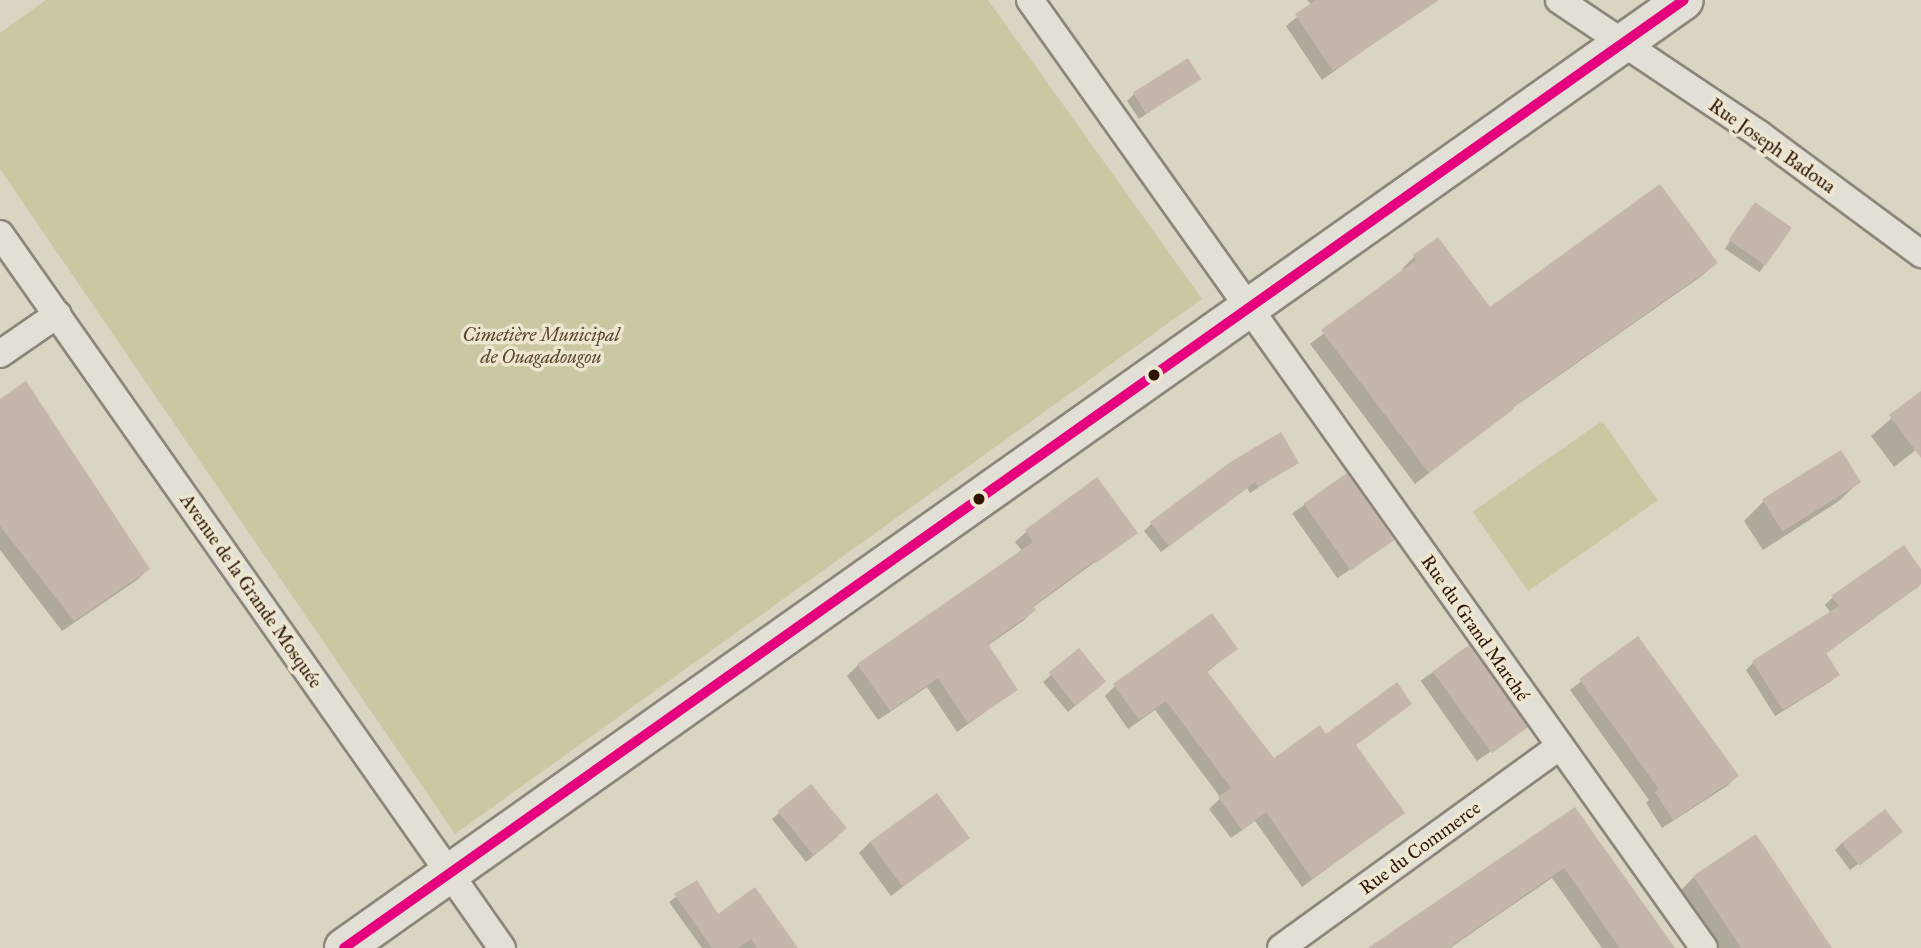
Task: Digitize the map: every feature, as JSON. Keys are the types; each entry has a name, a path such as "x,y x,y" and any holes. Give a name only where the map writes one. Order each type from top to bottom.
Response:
{"main road":[{"path":"344,948 1684,0"}],"street":[{"name":"Rue du Grand Marché","path":"1030,0 1704,948"},
{"name":"Rue Joseph Badoua","path":"1559,0 1759,134 1921,254"},
{"name":"Avenue de la Grande Mosquée","path":"0,234 502,948"},
{"path":"0,354 58,314"},
{"name":"Rue du Commerce","path":"1281,948 1559,747"}],"green space":[{"name":"Cimetière Municipal de Ouagadougou","path":"46,0 988,0 1202,299 455,834 0,169 0,33"},
{"path":"1602,421 1658,500 1528,591 1473,512"}],"building":[{"path":"1316,0 1439,0 1333,71 1295,14"},
{"path":"1188,58 1201,79 1146,114 1133,92"},
{"path":"1660,184 1718,263 1513,407 1514,409 1429,473 1321,330 1416,260 1413,255 1438,237 1490,307"},
{"path":"1755,202 1792,228 1765,265 1729,240"},
{"path":"26,381 150,569 74,621 0,526 0,399"},
{"path":"1921,391 1921,458 1889,415"},
{"path":"1281,432 1299,463 1258,487 1255,482 1169,546 1150,522 1232,461"},
{"path":"1841,450 1861,482 1782,532 1762,499"},
{"path":"1347,473 1394,540 1351,571 1304,503"},
{"path":"1097,477 1138,533 1096,563 1094,561 1033,606 1036,610 988,644 1018,690 968,723 938,678 890,711 857,664 1033,542 1025,530"},
{"path":"1904,545 1921,569 1921,584 1826,653 1840,675 1783,710 1752,661 1839,606 1831,596"},
{"path":"1212,613 1238,649 1207,671 1274,758 1320,725 1326,734 1397,682 1412,704 1356,745 1405,813 1312,879 1266,812 1242,830 1218,797 1231,788 1166,701 1139,720 1113,684"},
{"path":"1638,636 1739,776 1673,820 1655,792 1659,789 1579,679"},
{"path":"1469,645 1528,727 1492,753 1433,671"},
{"path":"1079,648 1106,681 1076,706 1049,673"},
{"path":"811,784 847,828 813,855 778,811"},
{"path":"937,793 970,838 903,887 870,842"},
{"path":"1575,807 1675,948 1620,948 1564,868 1448,948 1368,948"},
{"path":"1885,809 1903,832 1860,866 1842,843"},
{"path":"1756,834 1832,948 1741,948 1693,876"},
{"path":"697,880 718,914 755,887 798,948 757,948 751,939 738,948 712,948 674,894"}],"transit line":[{"path":"344,948 1684,0"}]}
